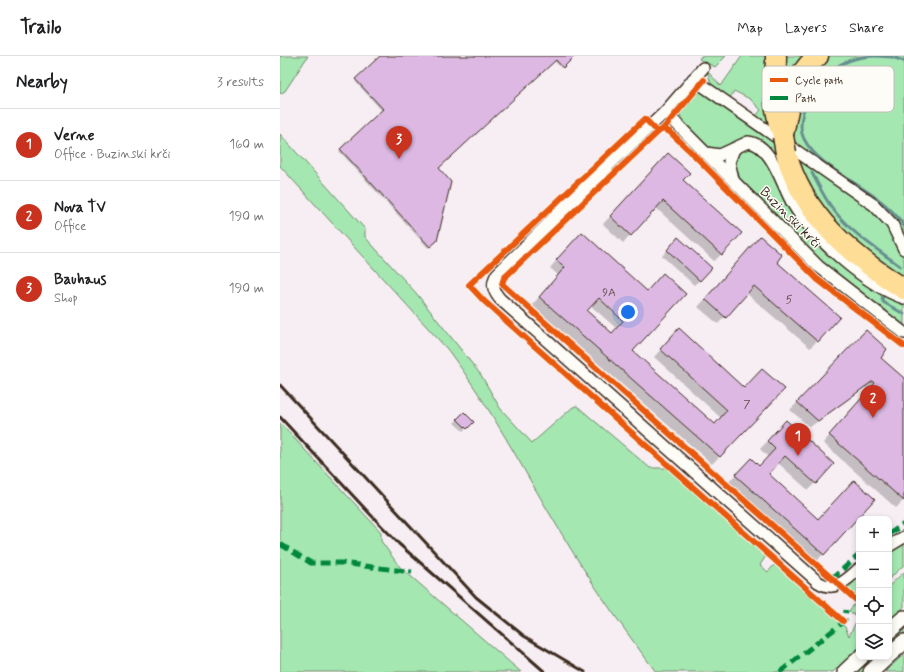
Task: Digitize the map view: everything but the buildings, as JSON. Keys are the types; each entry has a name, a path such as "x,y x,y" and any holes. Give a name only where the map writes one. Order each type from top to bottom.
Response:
{"highway":[{"path":"776,56 776,66"},
{"path":"809,66 818,56"},
{"path":"777,112 784,145 801,190 824,225 848,250 904,289"},
{"path":"784,145 789,112"}],"main road":[{"path":"892,628 904,618"},
{"path":"892,652 904,642"},
{"path":"844,672 858,660"},
{"path":"871,672 884,660"}],"street":[{"path":"703,68 665,112 609,165 603,176 585,195 566,212 555,217 497,274 493,284 497,295 818,582 824,586 834,587 856,572"},
{"path":"694,79 874,205 892,224 904,249"},
{"name":"Buzinski krči","path":"665,112 832,279 904,333"},
{"path":"705,152 720,155 748,142 759,146 771,160 793,206 824,242 860,273 891,293 904,298"},
{"path":"733,180 729,162 734,149"},
{"path":"892,544 904,537"}],"green space":[{"path":"280,56 308,56 285,91 280,94"},
{"path":"701,56 726,56 715,67 699,59"},
{"path":"742,56 771,56 771,66 762,66 762,112 773,112 774,128 755,117 761,110 750,99 734,91 730,98 712,87 707,71 721,86"},
{"path":"784,56 807,56 801,66 784,66"},
{"path":"823,56 904,56 904,236 898,223 887,210 790,141 794,112 894,112 894,66 815,66"},
{"path":"697,90 708,96 778,146 840,252 763,142 755,139 748,139 742,140 725,149 713,150 705,145 685,124 680,113 689,104"},
{"path":"280,134 365,229 365,237 416,293 481,375 500,408 532,443 573,407 577,406 650,468 667,468 766,556 760,565 768,572 775,564 838,620 845,627 849,636 856,622 856,651 833,672 656,672 618,621 582,567 493,416 448,350 280,166"},
{"path":"746,149 753,150 763,156 785,200 855,273 904,305 904,326 831,270 737,176 735,168 736,157 741,151"},
{"path":"794,156 843,188 875,213 898,243 904,261 904,280 870,258 815,201"},
{"path":"280,423 381,532 381,541 399,566 521,672 280,672"},
{"path":"904,543 904,565 892,576 892,552"},
{"path":"904,572 904,607 892,618 892,588 892,583"},
{"path":"856,580 856,598 847,590"},
{"path":"856,602 856,612 854,615 849,611"},
{"path":"904,626 904,633 892,644 892,637"},
{"path":"904,654 904,672 885,672"},
{"path":"867,660 875,660 862,672 854,672"}],"waterway":[{"path":"838,66 856,58 874,56"},
{"path":"875,56 892,57 904,61"},
{"path":"803,112 801,126 802,133 812,151 837,172 881,201 894,213 904,226"},
{"path":"812,173 827,201 845,223 872,246 900,266"},
{"path":"884,295 882,298 883,302 904,314"}],"railway":[{"path":"280,385 476,597 524,636 585,672"},
{"path":"280,417 399,544 545,672"}],"marked path":[{"path":"892,532 904,524"},
{"path":"280,544 311,563 341,563 412,572"},
{"path":"830,577 836,575 856,558"},
{"path":"780,672 841,624 845,620 846,610"}],"cycle path":[{"path":"663,129 704,80"},
{"path":"658,132 645,119 469,285 484,301 843,621"},
{"path":"856,600 502,284 504,278 658,132 663,129 670,132 688,149 817,279 904,346"}],"place":[{"name":"Bauhaus","path":"399,159"},
{"name":"Nova TV","path":"873,418"},
{"name":"Verne","path":"798,456"}]}
